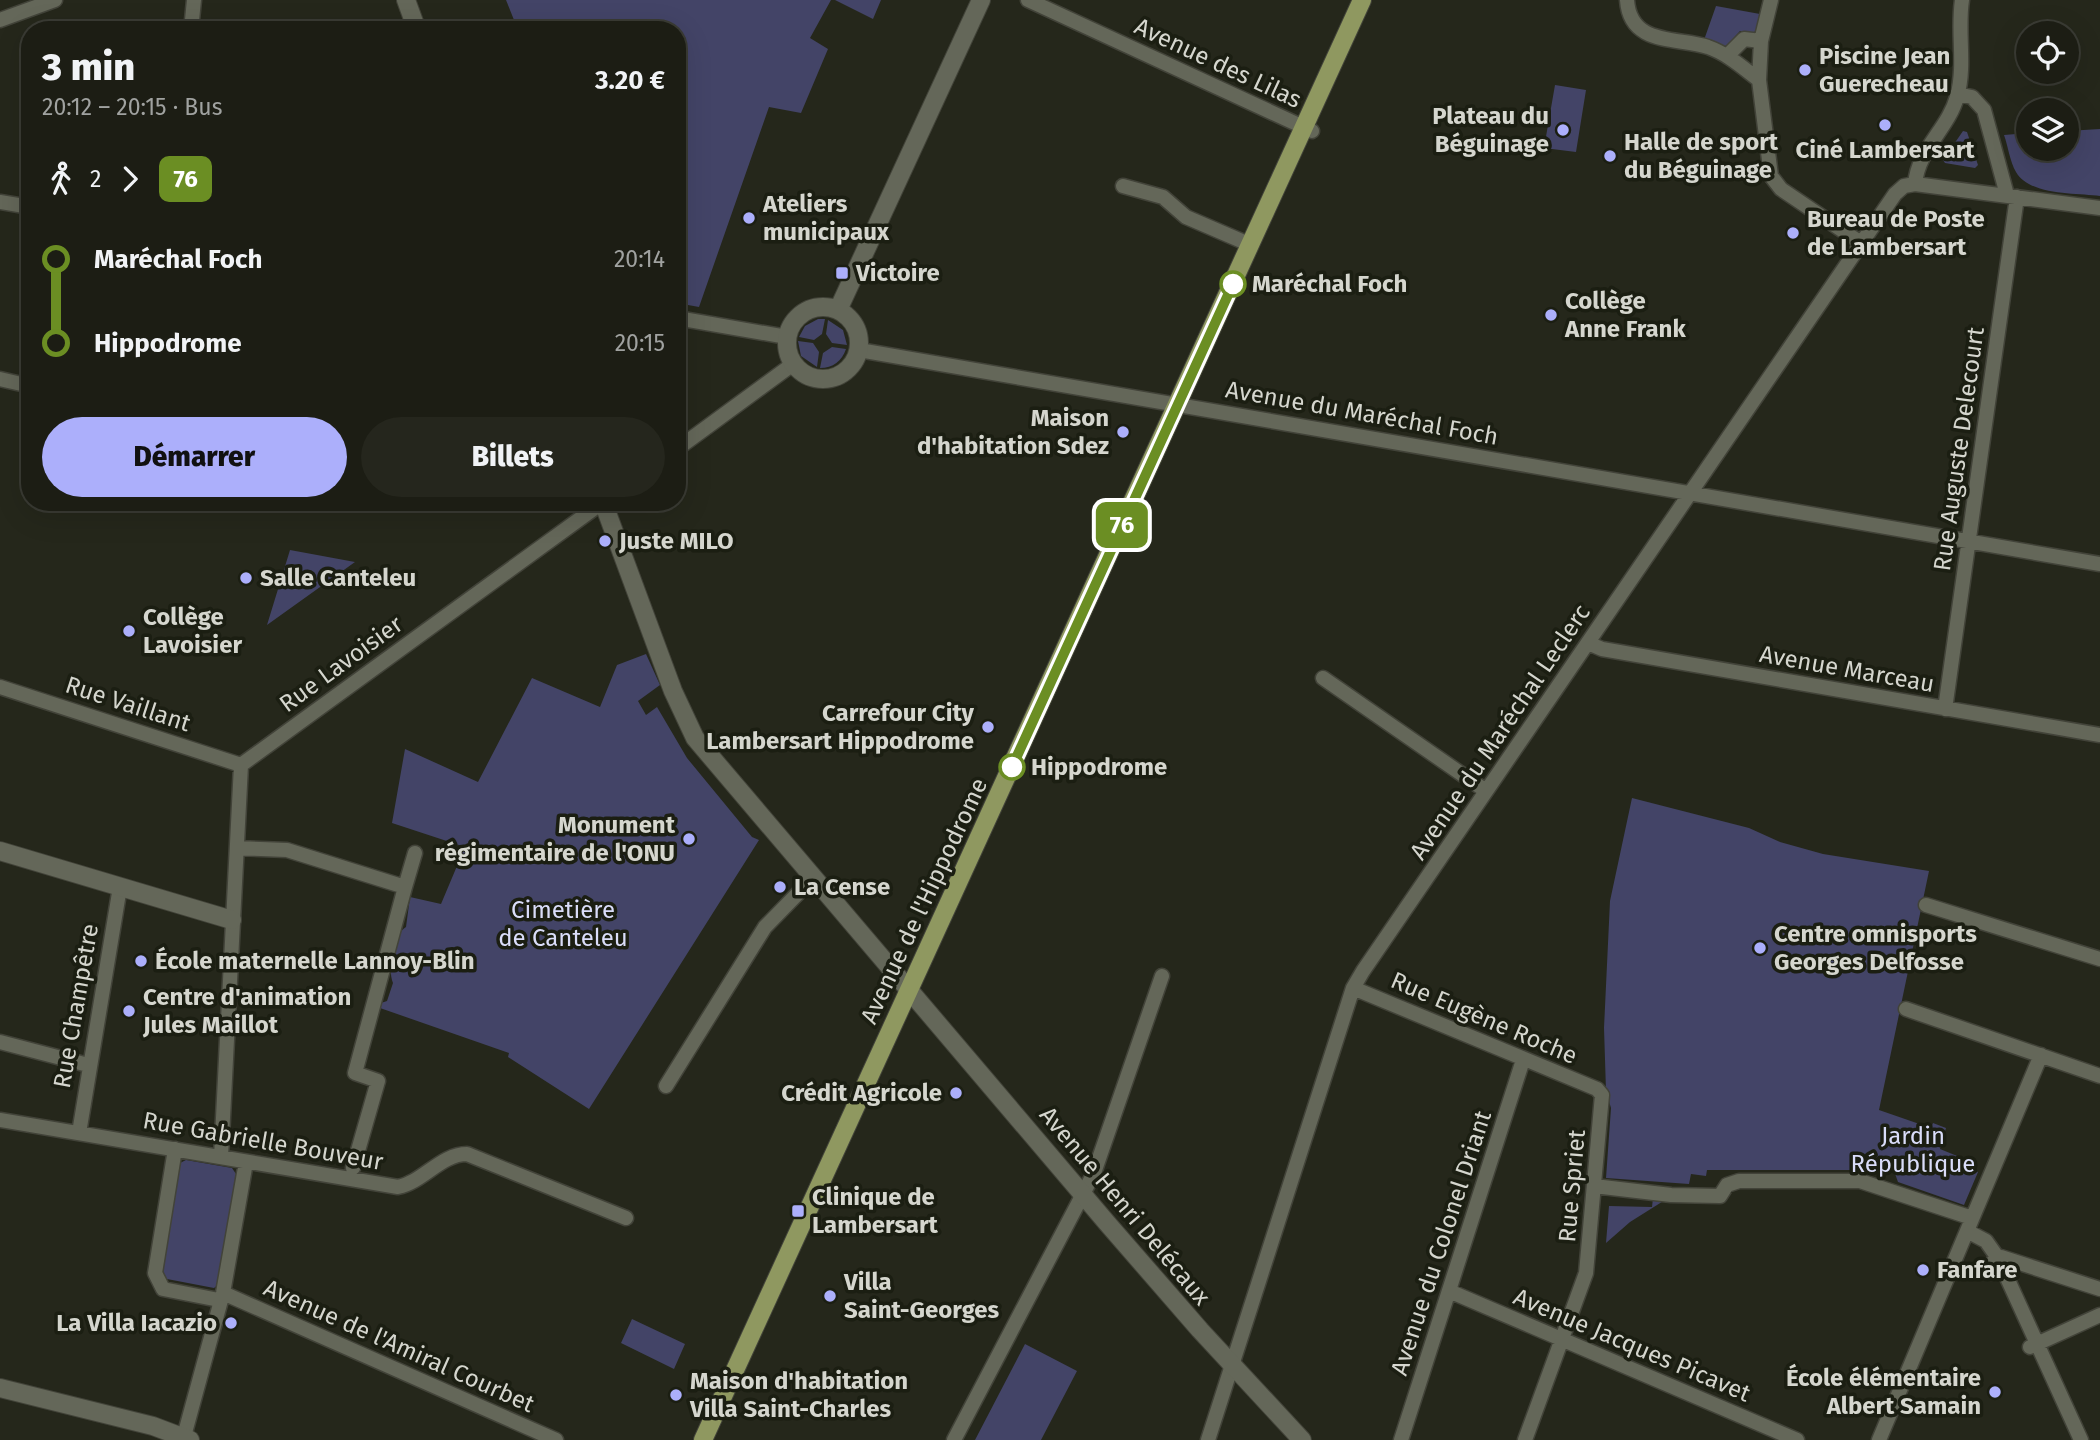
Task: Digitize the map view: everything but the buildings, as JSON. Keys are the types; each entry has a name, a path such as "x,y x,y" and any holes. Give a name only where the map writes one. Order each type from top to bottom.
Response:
{"main road":[{"name":"Avenue de l'Hippodrome","path":"714,1440 1308,129 1362,0"},
{"name":"Avenue de l'Hippodrome","path":"1183,405 1251,245 1372,0"},
{"name":"Avenue de l'Hippodrome","path":"704,1440 914,995"}],"street":[{"path":"0,20 55,0"},
{"path":"192,21 194,0"},
{"path":"406,0 414,21"},
{"path":"838,310 981,0"},
{"name":"Avenue des Lilas","path":"1028,0 1308,129"},
{"path":"1627,0 1632,19 1650,36 1699,45 1727,56 1759,80"},
{"path":"1771,0 1761,41 1759,80 1771,176 1781,189 1861,243"},
{"path":"1962,0 1963,55 1958,94 1952,110 1922,156 1915,184 2100,208"},
{"path":"1727,56 1744,38 1761,41"},
{"path":"1958,94 1972,97 1984,110 2012,196"},
{"name":"Avenue du Maréchal Leclerc","path":"1208,1440 1353,988 1895,194 1904,186 1915,184"},
{"path":"1123,186 1163,197 1186,217 1251,245"},
{"name":"Rue Auguste Delecourt","path":"1945,709 1969,542 2012,196"},
{"path":"0,202 21,206"},
{"path":"823,307 838,310 856,328 859,349 848,370 831,379 812,378 793,364 787,337 793,322 808,310 823,307"},
{"path":"686,320 787,337"},
{"name":"Avenue du Maréchal Foch","path":"859,349 2100,564"},
{"path":"686,442 793,364"},
{"path":"0,379 21,384"},
{"name":"Rue Lavoisier","path":"241,765 591,511"},
{"name":"Avenue Henri Delécaux","path":"606,511 687,725 812,879 1083,1195 1232,1365 1302,1440"},
{"name":"Avenue Marceau","path":"1588,643 1602,649 2100,735"},
{"path":"1323,678 1486,791"},
{"name":"Rue Vaillant","path":"0,687 241,765"},
{"path":"221,1157 241,765"},
{"path":"237,848 287,850 405,887"},
{"path":"0,851 232,920"},
{"path":"354,1168 378,1082 355,1073 415,853"},
{"path":"666,1086 765,927 812,879"},
{"name":"Rue Champêtre","path":"79,1133 88,1065 120,887"},
{"path":"1926,905 2100,959"},
{"path":"954,1440 1101,1156 1161,976"},
{"name":"Rue Eugène Roche","path":"1353,988 1597,1089"},
{"path":"1906,1009 2100,1076"},
{"path":"0,1042 88,1065"},
{"path":"1879,1440 2041,1055"},
{"name":"Avenue du Colonel Driant","path":"1401,1440 1523,1060"},
{"name":"Rue Spriet","path":"1525,1440 1581,1289 1588,1257 1603,1100 1597,1089"},
{"name":"Rue Gabrielle Bouveur","path":"0,1120 398,1187 413,1182 456,1156 467,1154 626,1219"},
{"name":"Avenue de l'Amiral Courbet","path":"175,1149 155,1273 163,1289 221,1297 556,1440"},
{"path":"0,1388 153,1426 186,1439 221,1297 246,1162"},
{"path":"1594,1186 1671,1195 1720,1196 1727,1185 1739,1181 1846,1180 1876,1185 1967,1230 1979,1248 1994,1260 2100,1289"},
{"path":"1994,1260 2071,1440"},
{"name":"Avenue Jacques Picavet","path":"1449,1291 1797,1440"},
{"path":"2033,1346 2100,1315"},
{"path":"2033,1346 2081,1440"}],"green space":[{"path":"506,0 831,0 810,38 828,49 801,113 769,107 699,307 686,305 686,21 514,21"},
{"path":"835,0 881,0 873,19"},
{"path":"1716,6 1760,14 1757,33 1740,31 1725,48 1704,40"},
{"name":"Plateau du Béguinage","path":"1555,85 1586,90 1576,152 1544,148"},
{"path":"2100,129 2100,196 2042,189 2023,180 2016,172 2004,135 2016,134 2016,161 2079,161 2079,130"},
{"path":"1963,131 1967,132 1978,165 1975,168 1945,163 1943,160"},
{"path":"818,319 825,319 822,334 814,340 799,337 805,326"},
{"path":"828,320 843,330 847,345 832,343 826,334"},
{"path":"798,341 813,343 819,352 817,367 801,356"},
{"path":"832,347 846,349 836,363 820,368 823,353"},
{"path":"290,550 355,562 267,625"},
{"name":"Cimetière de Canteleu","path":"646,654 660,685 638,701 646,715 657,707 687,758 752,837 759,840 589,1109 508,1057 509,1053 380,1008 381,1003 387,1001 393,983 392,953 401,931 406,927 410,897 441,904 465,847 392,823 405,749 478,782 532,678 600,707 617,665"},
{"name":"Centre omnisports Georges Delfosse","path":"1632,798 1749,828 1780,842 1823,854 1929,871 1879,1110 1931,1128 1933,1123 1946,1128 1940,1149 1967,1160 1965,1166 1978,1172 1964,1205 1898,1182 1893,1168 1877,1162 1866,1170 1707,1170 1706,1176 1691,1174 1689,1184 1606,1178 1611,1108 1606,1091 1604,1028 1610,901"},
{"path":"186,1160 232,1168 236,1174 219,1284 214,1288 167,1279 162,1274 180,1163"},
{"path":"1653,1198 1665,1200 1630,1222 1606,1243 1609,1206 1652,1207"},
{"path":"632,1319 685,1344 674,1369 621,1343"},
{"path":"1025,1344 1077,1371 1041,1440 975,1440"}],"bus line":[{"name":"76","path":"1012,767 1233,284"}],"place":[{"name":"Piscine Jean Guerecheau","path":"1805,70"},
{"name":"Ciné Lambersart","path":"1885,125"},
{"name":"Plateau du Béguinage","path":"1563,130"},
{"name":"Halle de sport du Béguinage","path":"1610,156"},
{"name":"Ateliers municipaux","path":"749,218"},
{"name":"Bureau de Poste de Lambersart","path":"1793,233"},
{"name":"Victoire","path":"842,273"},
{"name":"Maréchal Foch","path":"1233,284"},
{"name":"Collège Anne Frank","path":"1551,315"},
{"name":"Maison d'habitation Sdez","path":"1123,432"},
{"name":"Juste MILO","path":"605,541"},
{"name":"Salle Canteleu","path":"246,578"},
{"name":"Collège Lavoisier","path":"129,631"},
{"name":"Carrefour City Lambersart Hippodrome","path":"988,727"},
{"name":"Hippodrome","path":"1012,767"},
{"name":"Monument régimentaire de l'ONU","path":"689,839"},
{"name":"La Cense","path":"780,887"},
{"name":"Centre omnisports Georges Delfosse","path":"1760,948"},
{"name":"École maternelle Lannoy-Blin","path":"141,961"},
{"name":"Centre d'animation Jules Maillot","path":"129,1011"},
{"name":"Crédit Agricole","path":"956,1093"},
{"name":"Clinique de Lambersart","path":"798,1211"},
{"name":"Fanfare","path":"1923,1270"},
{"name":"Villa Saint-Georges","path":"830,1296"},
{"name":"La Villa Iacazio","path":"231,1323"},
{"name":"École élémentaire Albert Samain","path":"1995,1392"},
{"name":"Maison d'habitation Villa Saint-Charles","path":"676,1395"}],"park label":[{"name":"Jardin République","path":"1913,1150"}]}
